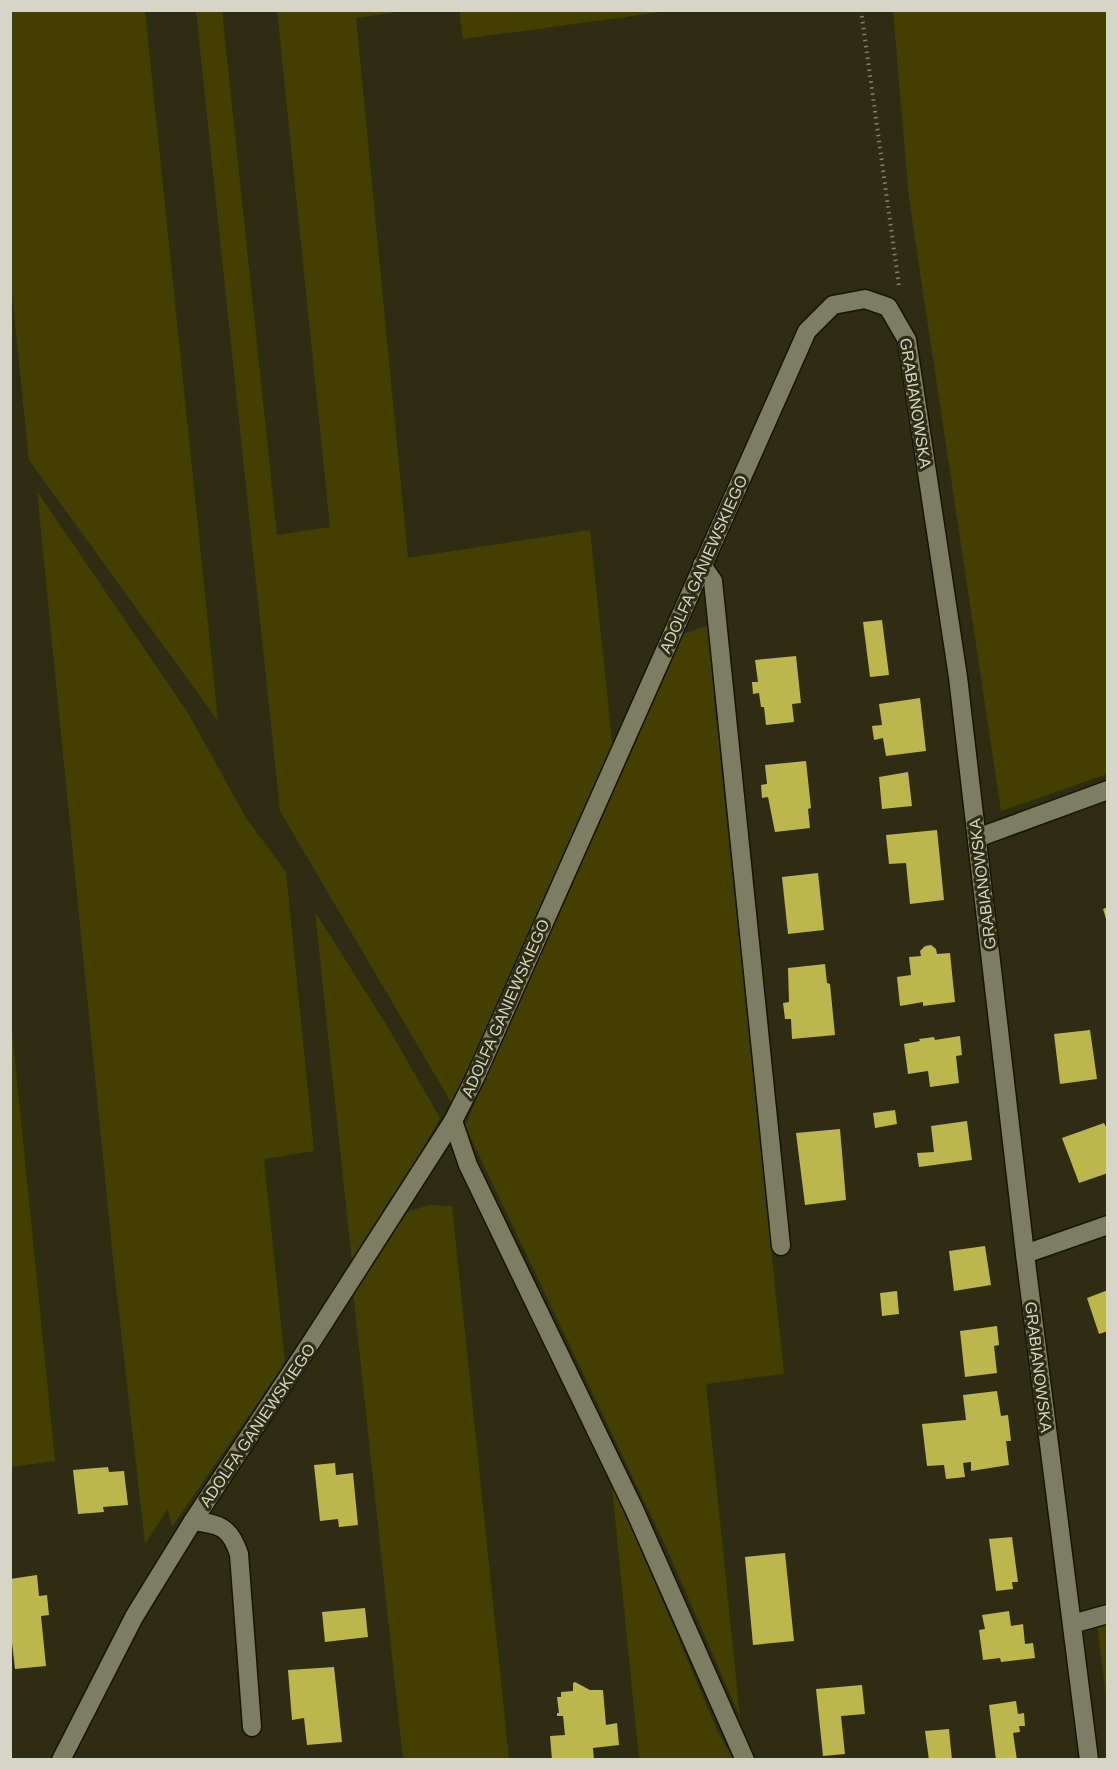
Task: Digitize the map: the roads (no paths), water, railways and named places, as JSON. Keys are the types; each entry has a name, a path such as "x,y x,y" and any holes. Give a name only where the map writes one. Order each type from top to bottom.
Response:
{"street":[{"name":"ADOLFA GANIEWSKIEGO","path":"61,1760 134,1617 193,1521 453,1121 475,1078 807,331 833,305 865,299 888,307 907,340"},
{"name":"GRABIANOWSKA","path":"907,340 958,677 1025,1254 1089,1760"},
{"path":"702,565 713,581 781,1246"},
{"path":"977,837 1107,790"},
{"path":"453,1121 468,1165 634,1509 745,1760"},
{"path":"1025,1254 1107,1225"},
{"path":"193,1521 206,1522 226,1530 233,1536 239,1554 252,1727"},
{"path":"1072,1624 1107,1614"}]}
